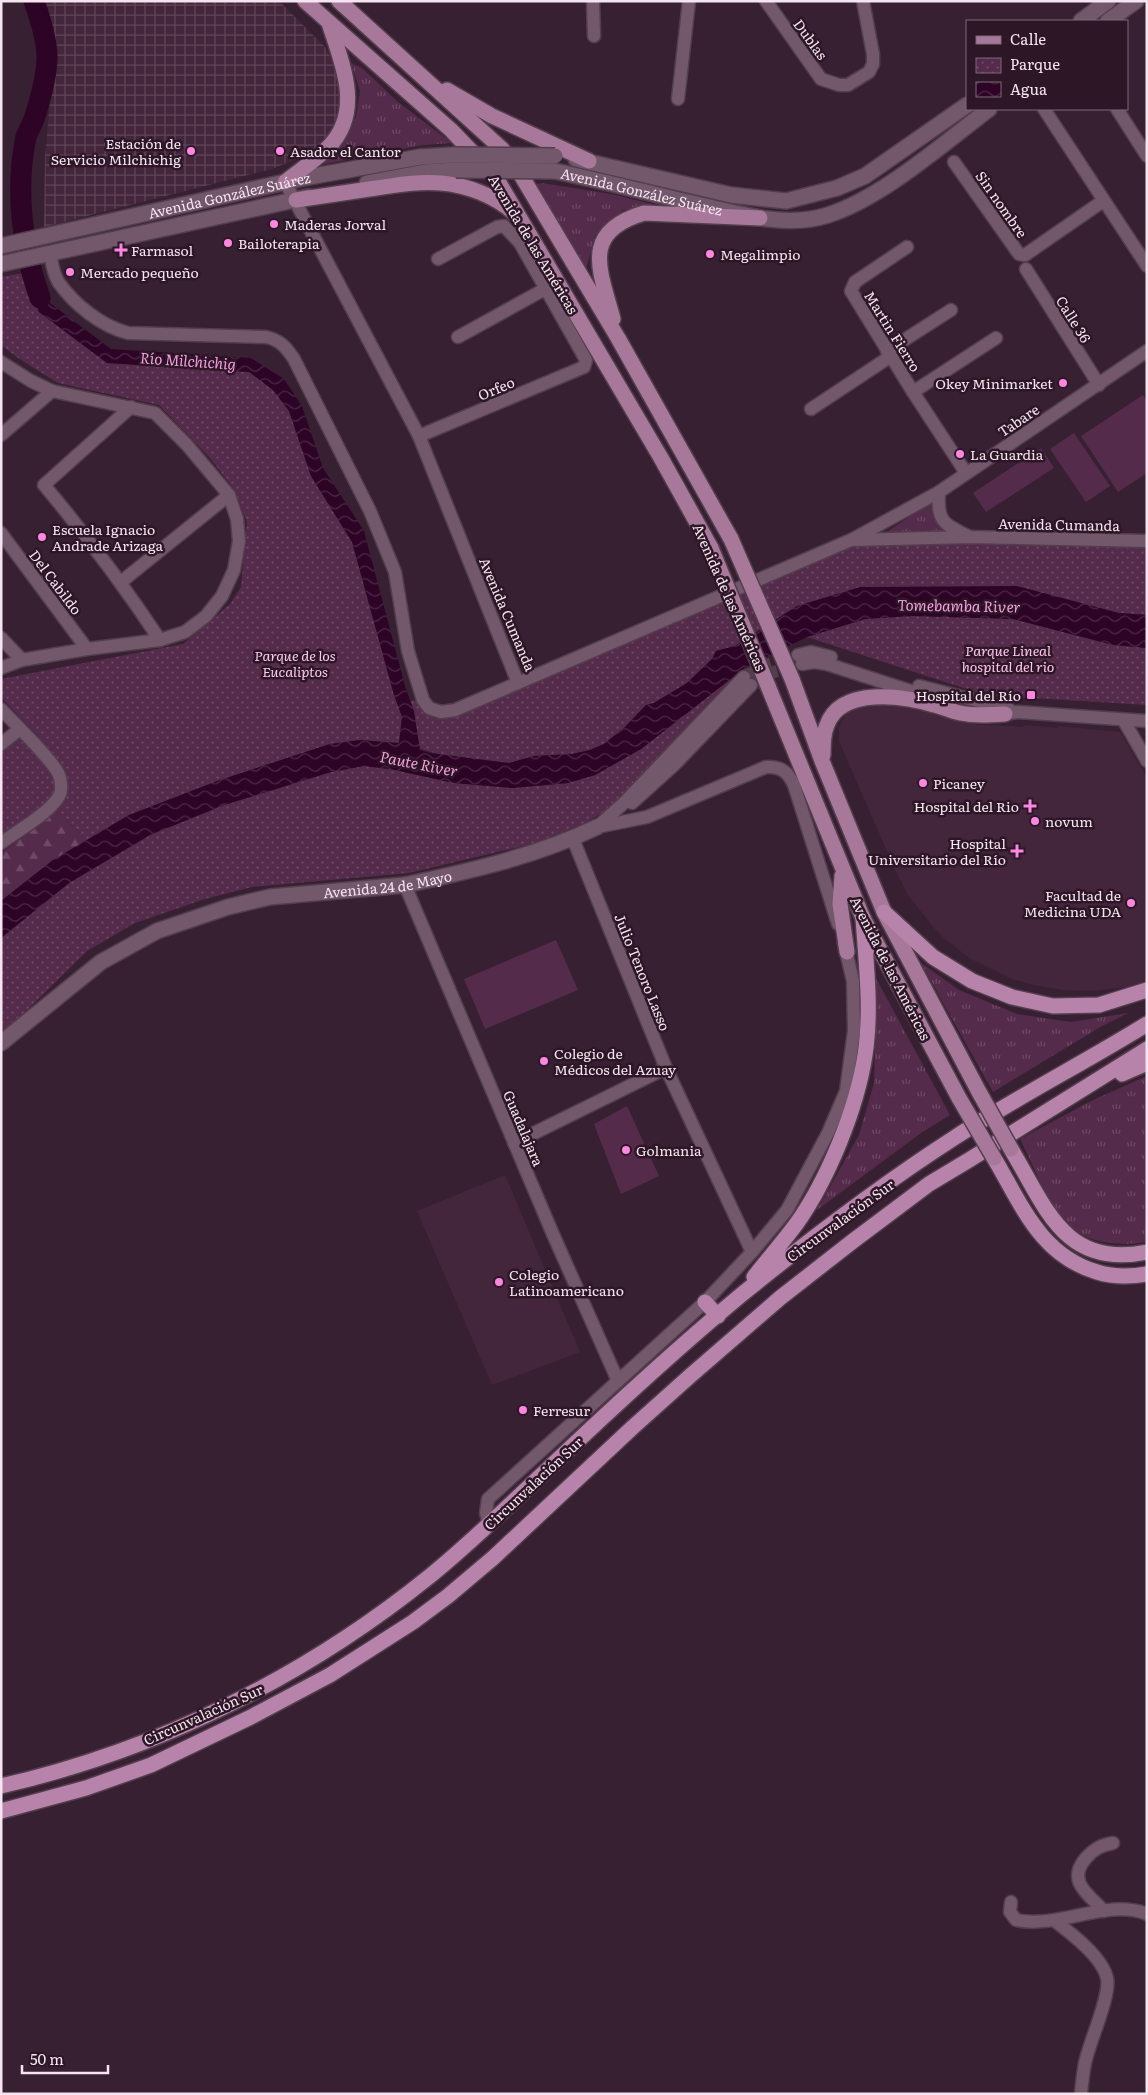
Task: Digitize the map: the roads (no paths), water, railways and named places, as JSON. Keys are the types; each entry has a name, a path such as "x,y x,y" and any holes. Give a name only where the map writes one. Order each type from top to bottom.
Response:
{"highway":[{"path":"884,912 933,957 972,981 1012,996 1053,1006 1099,1005 1147,990"},
{"path":"737,1299 798,1222 821,1181 854,1106 865,1055 869,997 863,918"},
{"name":"Circunvalación Sur","path":"1,1786 46,1775 109,1755 216,1712 260,1690 337,1645 433,1574 490,1524 673,1354 814,1237 952,1139 1147,1024"},
{"name":"Circunvalación Sur","path":"1,1811 86,1788 151,1765 251,1717 330,1675 413,1622 448,1596 493,1558 633,1427 788,1292 929,1184 1147,1049"},
{"path":"1086,1088 1147,1064"},
{"path":"1011,1149 1051,1218 1062,1232 1090,1249 1102,1253 1133,1255 1147,1252"},
{"path":"994,1158 1042,1237 1062,1255 1088,1269 1103,1274 1121,1276 1147,1274"},
{"path":"704,1302 718,1316"}],"main road":[{"name":"Avenida de las Américas","path":"305,1 451,130 495,176 521,219 661,458 711,548 863,918 959,1098 994,1158"},
{"name":"Avenida de las Américas","path":"339,1 502,149 518,170 618,338 731,539 792,679 822,761 884,912 1011,1149"},
{"path":"1082,20 1108,1"},
{"path":"1109,20 1136,1"},
{"path":"285,182 333,142 344,122 348,101 346,75 328,22"},
{"path":"422,75 492,116 589,161"},
{"name":"Avenida González Suárez","path":"3,246 37,240 285,182 420,156 454,154 554,156 589,161 731,195 786,201 837,188 865,176 966,106"},
{"name":"Avenida González Suárez","path":"5,263 416,173 456,170 554,171 760,218 802,220 828,215 854,204 903,174 988,110"},
{"path":"295,200 411,184 442,183 470,189 490,196 505,204 521,219"},
{"path":"192,203 198,211 197,221"},
{"path":"618,338 599,266 598,254 602,242 616,225 644,212 760,218"},
{"path":"822,761 824,736 828,722 838,709 850,701 873,696 893,697 933,704 959,713 975,715 1012,713"},
{"name":"Avenida 24 de Mayo","path":"1,1043 101,962 157,931 228,907 270,898 405,885 526,854 573,839 597,827"},
{"path":"843,872 840,904 847,952"}],"street":[{"path":"594,1 594,36"},
{"path":"678,99 689,1"},
{"name":"Dublas","path":"766,1 822,79 839,86 848,85 869,72 872,64 874,54 863,1"},
{"path":"1045,110 1102,201 1147,266"},
{"path":"1118,110 1147,156"},
{"name":"Sin nombre","path":"954,162 1019,254 1024,255 1102,201"},
{"name":"Avenida Cumanda","path":"285,182 419,436 518,682 851,540 970,537 1147,541"},
{"path":"438,259 497,227 504,226 520,243 545,289 458,337"},
{"name":"Martin Fierro","path":"907,247 855,282 851,291 913,392 966,473"},
{"path":"46,254 59,282 89,313 106,326 115,330 128,333 266,337 275,339 285,346 294,358 370,511 395,572 408,651 423,700 429,708 441,712 455,710 518,682"},
{"name":"Calle 36","path":"1026,269 1099,385"},
{"name":"Orfeo","path":"419,436 584,367 586,360 545,289"},
{"path":"811,409 951,310"},
{"path":"913,392 996,338"},
{"name":"Tabare","path":"851,540 939,492 1147,351"},
{"path":"1,362 52,392 155,413 187,445 228,495 237,519 240,541 234,570 222,596 206,616 185,632 160,640 87,649 22,660 1,668"},
{"path":"1,435 52,392"},
{"path":"131,407 44,484 83,531 121,582 160,640"},
{"name":"Avenida Cumanda","path":"939,492 940,516 947,526 970,537"},
{"path":"121,582 228,495"},
{"name":"Del Cabildo","path":"1,532 87,649"},
{"path":"1,638 22,660"},
{"path":"1012,713 811,652 800,659 827,664 958,706 1012,713 1147,721"},
{"name":"Avenida 24 de Mayo","path":"748,681 661,779 627,808 597,827 624,803 748,681"},
{"path":"1,709 59,774 60,794 52,806 1,843"},
{"path":"1124,721 1147,761"},
{"path":"1,744 20,730"},
{"path":"490,1524 486,1512 488,1498 704,1302 752,1252 787,1210 828,1133 846,1091 854,1031 853,981 847,952 790,775 774,766 766,767 647,817 597,827"},
{"name":"Julio Tenoro Lasso","path":"573,839 666,1068 752,1252"},
{"name":"Guadalajara","path":"405,885 514,1143 618,1381"},
{"path":"514,1143 666,1068"},
{"path":"1104,1911 1081,1887 1077,1877 1080,1865 1092,1850 1102,1845 1113,1843"},
{"path":"1011,1902 1010,1912 1016,1920 1030,1923 1055,1921 1104,1911 1126,1909 1147,1914"},
{"path":"1055,1921 1076,1938 1099,1962 1106,1976 1106,1995 1085,2062 1081,2094"}],"water":[{"path":"38,269 50,303 111,349 251,358 284,379 302,406 323,468 364,531 405,686 414,711 420,750 430,753 509,763 534,756 572,754 590,750 604,744 625,727 646,705 654,703 687,683 712,659 716,651 735,646 797,606 860,587 1017,586 1119,613 1147,615 1147,648 1113,645 1013,619 913,616 865,619 807,637 746,667 641,749 595,775 568,783 512,788 454,783 390,769 364,766 331,772 224,805 150,835 69,883 1,938 1,901 53,860 129,815 220,780 330,744 360,740 399,743 402,717 394,695 352,542 311,476 289,411 273,390 249,372 107,363 39,312 23,273"}],"waterway":[{"name":"Río Milchichig","path":"34,1 41,21 47,50 47,64 39,102 26,137 21,177 21,198 25,239 40,298"}],"tunnel":[{"path":"744,677 763,666 798,655"},
{"path":"751,685 768,674 796,665"}],"place":[{"name":"Estación de Servicio Milchichig","path":"191,151"},
{"name":"Asador el Cantor","path":"280,151"},
{"name":"Maderas Jorval","path":"274,224"},
{"name":"Bailoterapia","path":"228,243"},
{"name":"Farmasol","path":"121,250"},
{"name":"Megalimpio","path":"710,254"},
{"name":"Mercado pequeño","path":"70,272"},
{"name":"Okey Minimarket","path":"1063,383"},
{"name":"La Guardia","path":"960,454"},
{"name":"Escuela Ignacio Andrade Arizaga","path":"42,537"},
{"name":"Hospital del Río","path":"1031,695"},
{"name":"Picaney","path":"923,783"},
{"name":"Hospital del Rio","path":"1030,806"},
{"name":"novum","path":"1035,821"},
{"name":"Hospital Universitario del Río","path":"1017,851"},
{"name":"Facultad de Medicina UDA","path":"1131,903"},
{"name":"Colegio de Médicos del Azuay","path":"544,1061"},
{"name":"Golmania","path":"626,1150"},
{"name":"Colegio Latinoamericano","path":"499,1282"},
{"name":"Ferresur","path":"523,1410"}],"water label":[{"name":"Tomebamba River","path":"959,605"},
{"name":"Paute River","path":"419,763"}],"park label":[{"name":"Parque Lineal hospital del rio","path":"1008,658"},
{"name":"Parque de los Eucaliptos","path":"295,664"}]}
